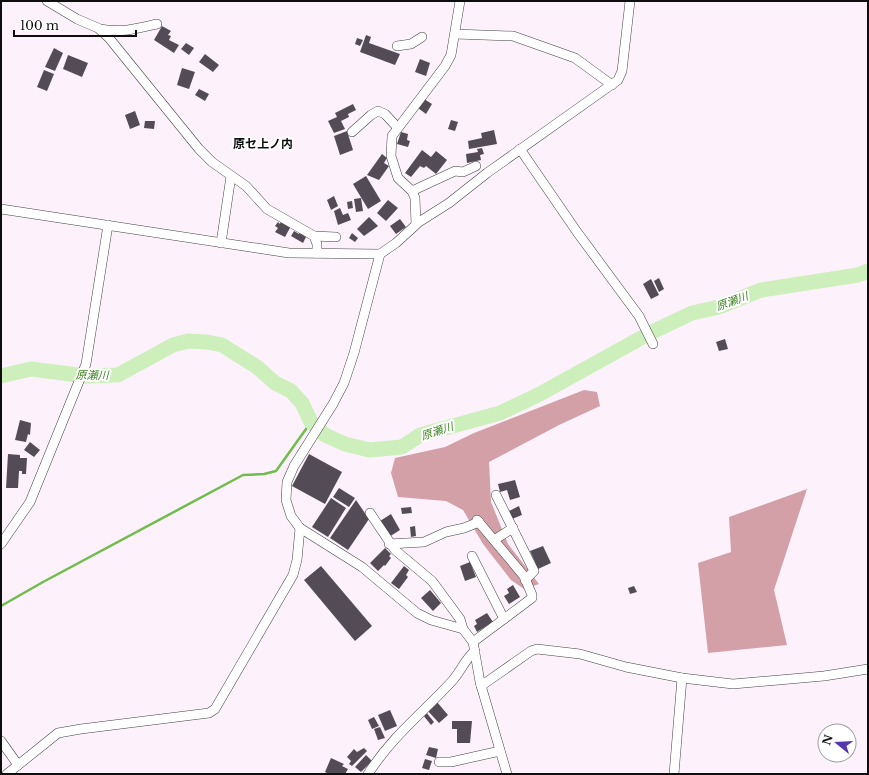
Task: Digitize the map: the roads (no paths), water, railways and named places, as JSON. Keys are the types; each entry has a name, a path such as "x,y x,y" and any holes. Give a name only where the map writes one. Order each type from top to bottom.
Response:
{"street":[{"path":"47,1 77,19 100,29 114,32 129,31 158,24"},
{"path":"416,224 415,198 412,191 398,178 391,156 392,136 397,127 445,66 451,55 460,1"},
{"path":"1,209 289,253 380,254 396,243 416,224 449,203 520,149 618,80 622,71 630,1"},
{"path":"100,29 109,38 198,149 212,162 246,186 267,209 314,236 336,237"},
{"path":"455,34 514,36 575,58 612,85"},
{"path":"396,46 410,44 422,36"},
{"path":"352,132 371,115 378,112 384,114 397,127"},
{"path":"520,149 639,318 653,344"},
{"path":"412,191 455,172 463,172 476,166"},
{"path":"463,172 471,185"},
{"path":"221,243 231,176"},
{"path":"1,544 30,502 86,364 108,225"},
{"path":"314,236 317,244 317,253"},
{"path":"380,254 354,353 344,383 307,443 287,482 285,492 286,500 291,516 300,528 362,567 417,613 431,620 463,629"},
{"path":"496,495 534,571 525,580"},
{"path":"370,513 389,544 432,581 460,619 463,629 474,646 481,686 506,774"},
{"path":"368,774 392,740 454,679 474,646 504,619 532,598 525,580 478,521 464,528 446,532 424,542 389,544"},
{"path":"7,774 58,733 208,713 214,708 293,575 297,560 300,528"},
{"path":"494,540 513,528"},
{"path":"472,556 504,619"},
{"path":"481,686 531,651 537,649 580,654 626,667 682,678 733,684 824,676 868,669"},
{"path":"674,774 682,678"},
{"path":"1,741 18,766"},
{"path":"439,762 451,762 500,751"}],"waterway":[{"name":"原瀬川","path":"1,376 31,369 86,376 118,375 173,345 188,341 207,342 222,345 257,367 275,383 291,391 302,403 311,422 325,435 345,444 369,450 402,447 420,435 500,413 538,395 650,333 692,313 719,307 761,290 858,275 868,271"},
{"path":"1,606 243,475 264,474 276,471 311,422"}],"district":[{"name":"原セ上ノ内","path":"263,143"}]}
